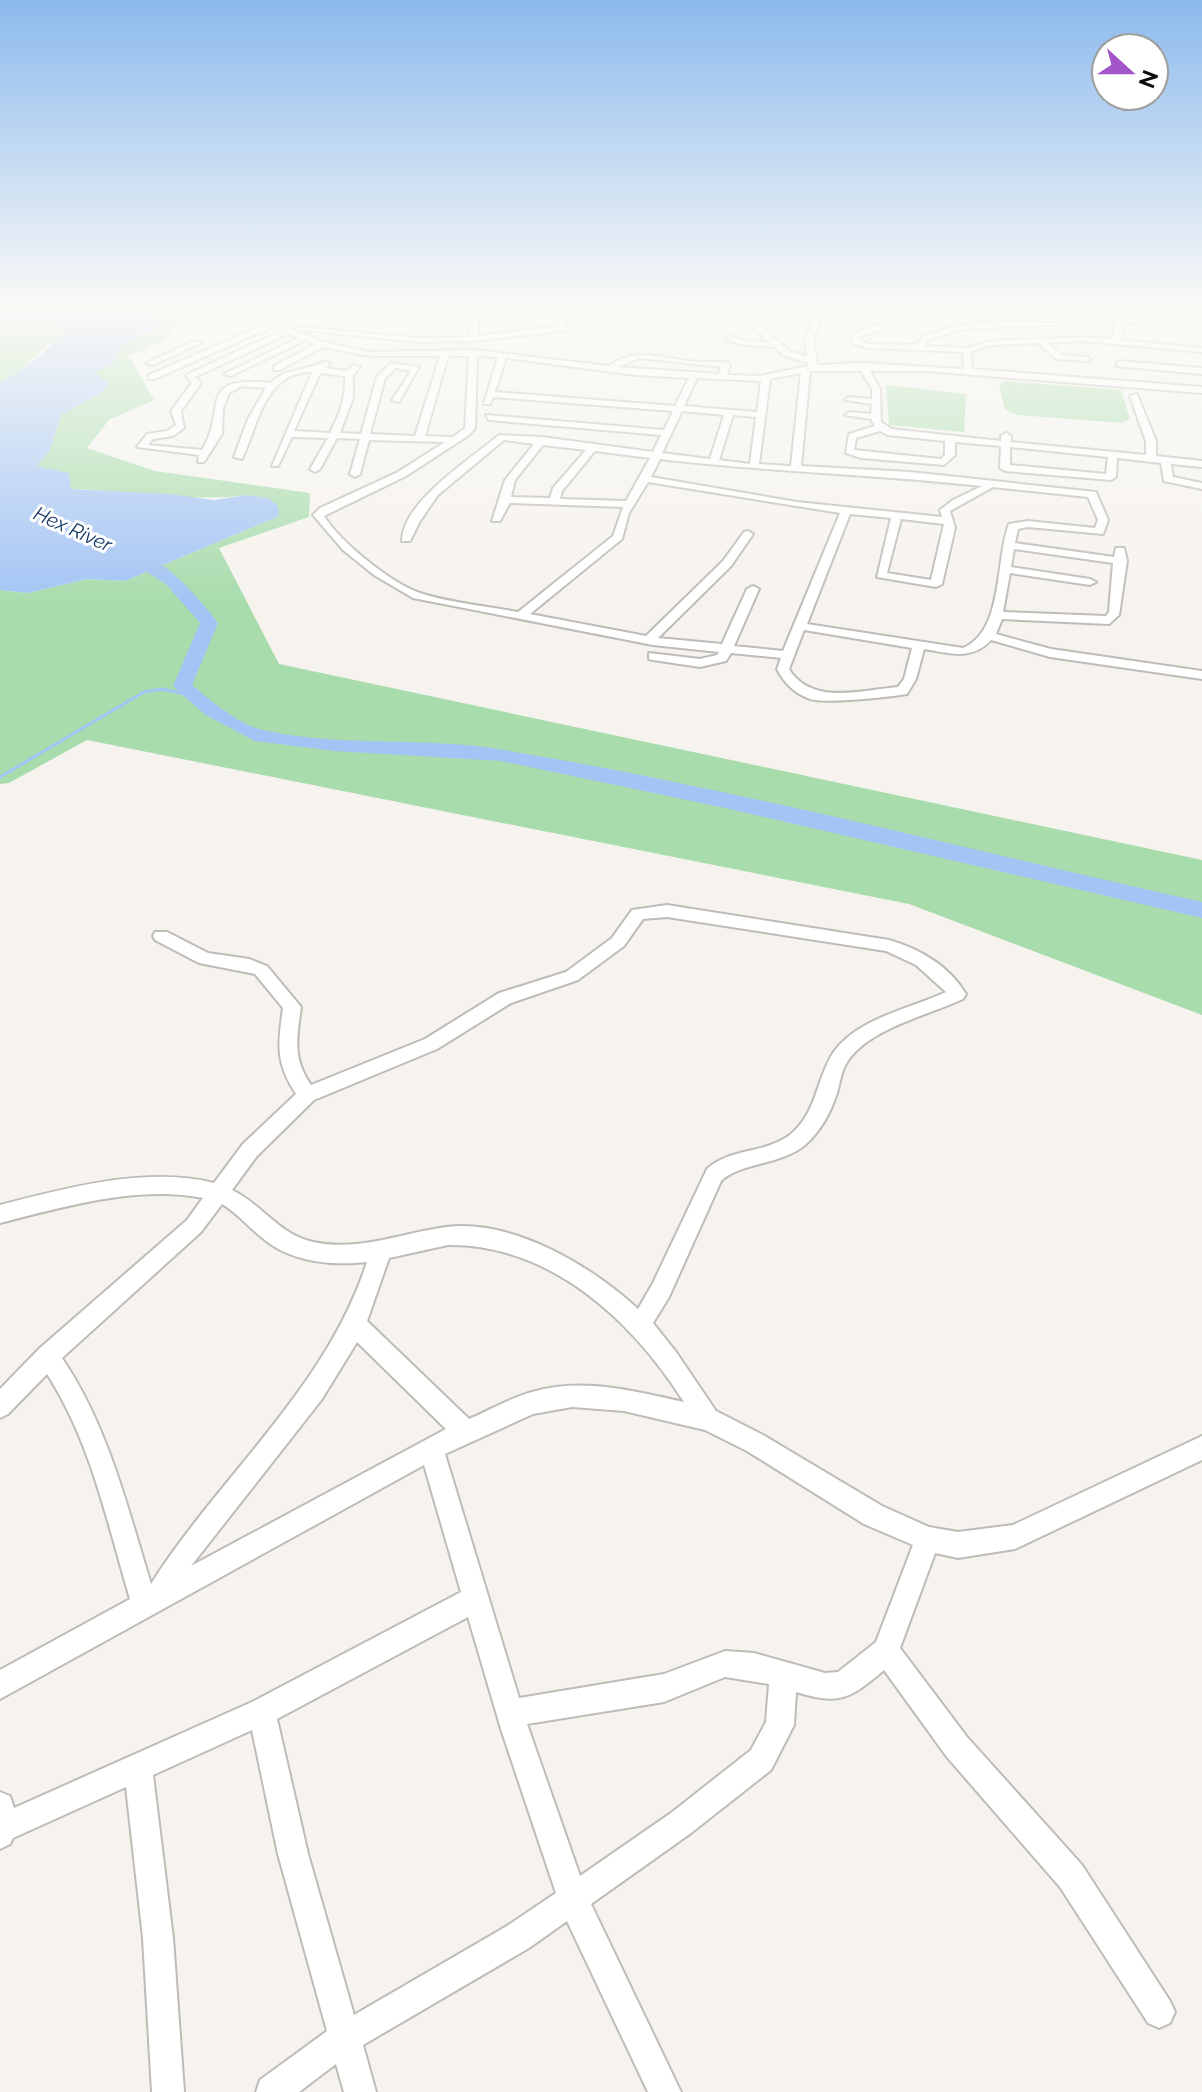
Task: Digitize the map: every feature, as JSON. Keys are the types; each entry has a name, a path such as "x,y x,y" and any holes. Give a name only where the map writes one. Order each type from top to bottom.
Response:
{"street":[{"path":"179,408 175,413 181,426 170,434 150,436 142,447 202,456 217,434 219,408"},
{"path":"239,457 255,408"},
{"path":"275,464 302,408"},
{"path":"315,469 345,408"},
{"path":"355,474 373,408"},
{"path":"419,439 429,408"},
{"path":"471,408 470,428 457,440 408,476 324,510 318,515 321,521 408,592 519,617 649,640 788,655"},
{"path":"487,408 502,437"},
{"path":"661,408 762,415"},
{"path":"714,462 727,408"},
{"path":"754,467 763,408"},
{"path":"796,470 804,408"},
{"path":"875,408 879,428"},
{"path":"1138,408 1151,441 1151,458"},
{"path":"519,617 618,537 630,504 678,409"},
{"path":"850,415 875,417"},
{"path":"489,417 521,417 665,433"},
{"path":"950,439 950,455 944,462 861,455 849,451 852,436 879,428 896,434 950,439 1006,439 1085,446 1113,454 1202,464"},
{"path":"291,434 457,440"},
{"path":"406,539 416,512 438,486 502,437 754,467 1092,494 1103,520 1099,532 1017,524 1009,545 990,636 974,649 964,652 799,626"},
{"path":"897,515 881,575 925,585 939,580 950,528 945,510 953,502 980,496 995,484 1005,468 1006,439"},
{"path":"496,519 510,480 542,440"},
{"path":"554,502 557,490 594,446"},
{"path":"1005,468 1111,477 1113,454"},
{"path":"1166,459 1168,479 1202,486"},
{"path":"645,479 846,510 947,521"},
{"path":"426,482 438,486"},
{"path":"505,500 630,504"},
{"path":"846,510 783,669 805,693 826,698 902,691 919,645"},
{"path":"649,640 689,598 732,563 748,534"},
{"path":"996,615 1109,620 1115,612 1120,556 1092,557 1009,545"},
{"path":"1004,569 1090,587 1092,557"},
{"path":"653,656 713,663 729,649 753,589"},
{"path":"990,636 1050,653 1202,675"},
{"path":"0,1406 48,1356 147,1272 194,1226 268,1129 307,1095 431,1044 505,998 572,976 618,942 638,914 667,911 877,943 900,949 943,974 957,994 867,1032 841,1057 823,1105 806,1133 790,1147 722,1167 714,1175 667,1278 640,1325"},
{"path":"161,936 197,957 249,965 271,979 292,1007 287,1044 291,1071 307,1095"},
{"path":"0,1214 61,1198 183,1186 219,1193 249,1209 273,1235 304,1248 336,1254 380,1253 448,1236 471,1235 529,1250 574,1275 640,1325 669,1360 708,1419"},
{"path":"151,1600 186,1549 288,1427 355,1325 374,1281 380,1253"},
{"path":"355,1325 467,1433"},
{"path":"48,1356 69,1384 151,1600"},
{"path":"0,1685 431,1448 532,1403 572,1396 624,1400 708,1419 755,1443 873,1515 928,1539 958,1545 1015,1537 1202,1448"},
{"path":"431,1448 475,1599 573,1900 665,2092"},
{"path":"511,1713 664,1688 725,1664 754,1666 825,1687 840,1685 854,1678 886,1651 928,1539"},
{"path":"1,1823 262,1712 475,1599"},
{"path":"886,1651 957,1747 1071,1876 1159,2012"},
{"path":"272,2092 346,2037 518,1937 573,1900 681,1823 761,1760 780,1725 783,1674"},
{"path":"262,1712 293,1854 360,2092"},
{"path":"138,1765 158,1938 168,2092"}],"green space":[{"path":"74,408 137,408 109,420 87,448 155,471 310,493 309,517 219,548 279,664 1202,860 1202,1015 909,904 87,740 9,783 0,784 0,590 28,593 87,579 125,581 279,516 247,495 181,497 71,489 68,483 35,466 49,452 61,415"},
{"path":"888,408 965,408 964,432 889,425"},
{"path":"1004,408 1126,408 1130,419 1122,423 1018,415"}],"water":[{"name":"Hex River","path":"0,408 74,408 61,415 49,452 36,466 69,473 71,489 170,494 214,500 247,495 268,498 278,506 279,516 125,581 87,579 28,593 0,590"}],"waterway":[{"path":"124,551 172,581 209,623 182,686 211,710 255,735 335,745 501,755 725,801 1202,910"},
{"path":"0,777 144,692 162,689 194,696"}]}
